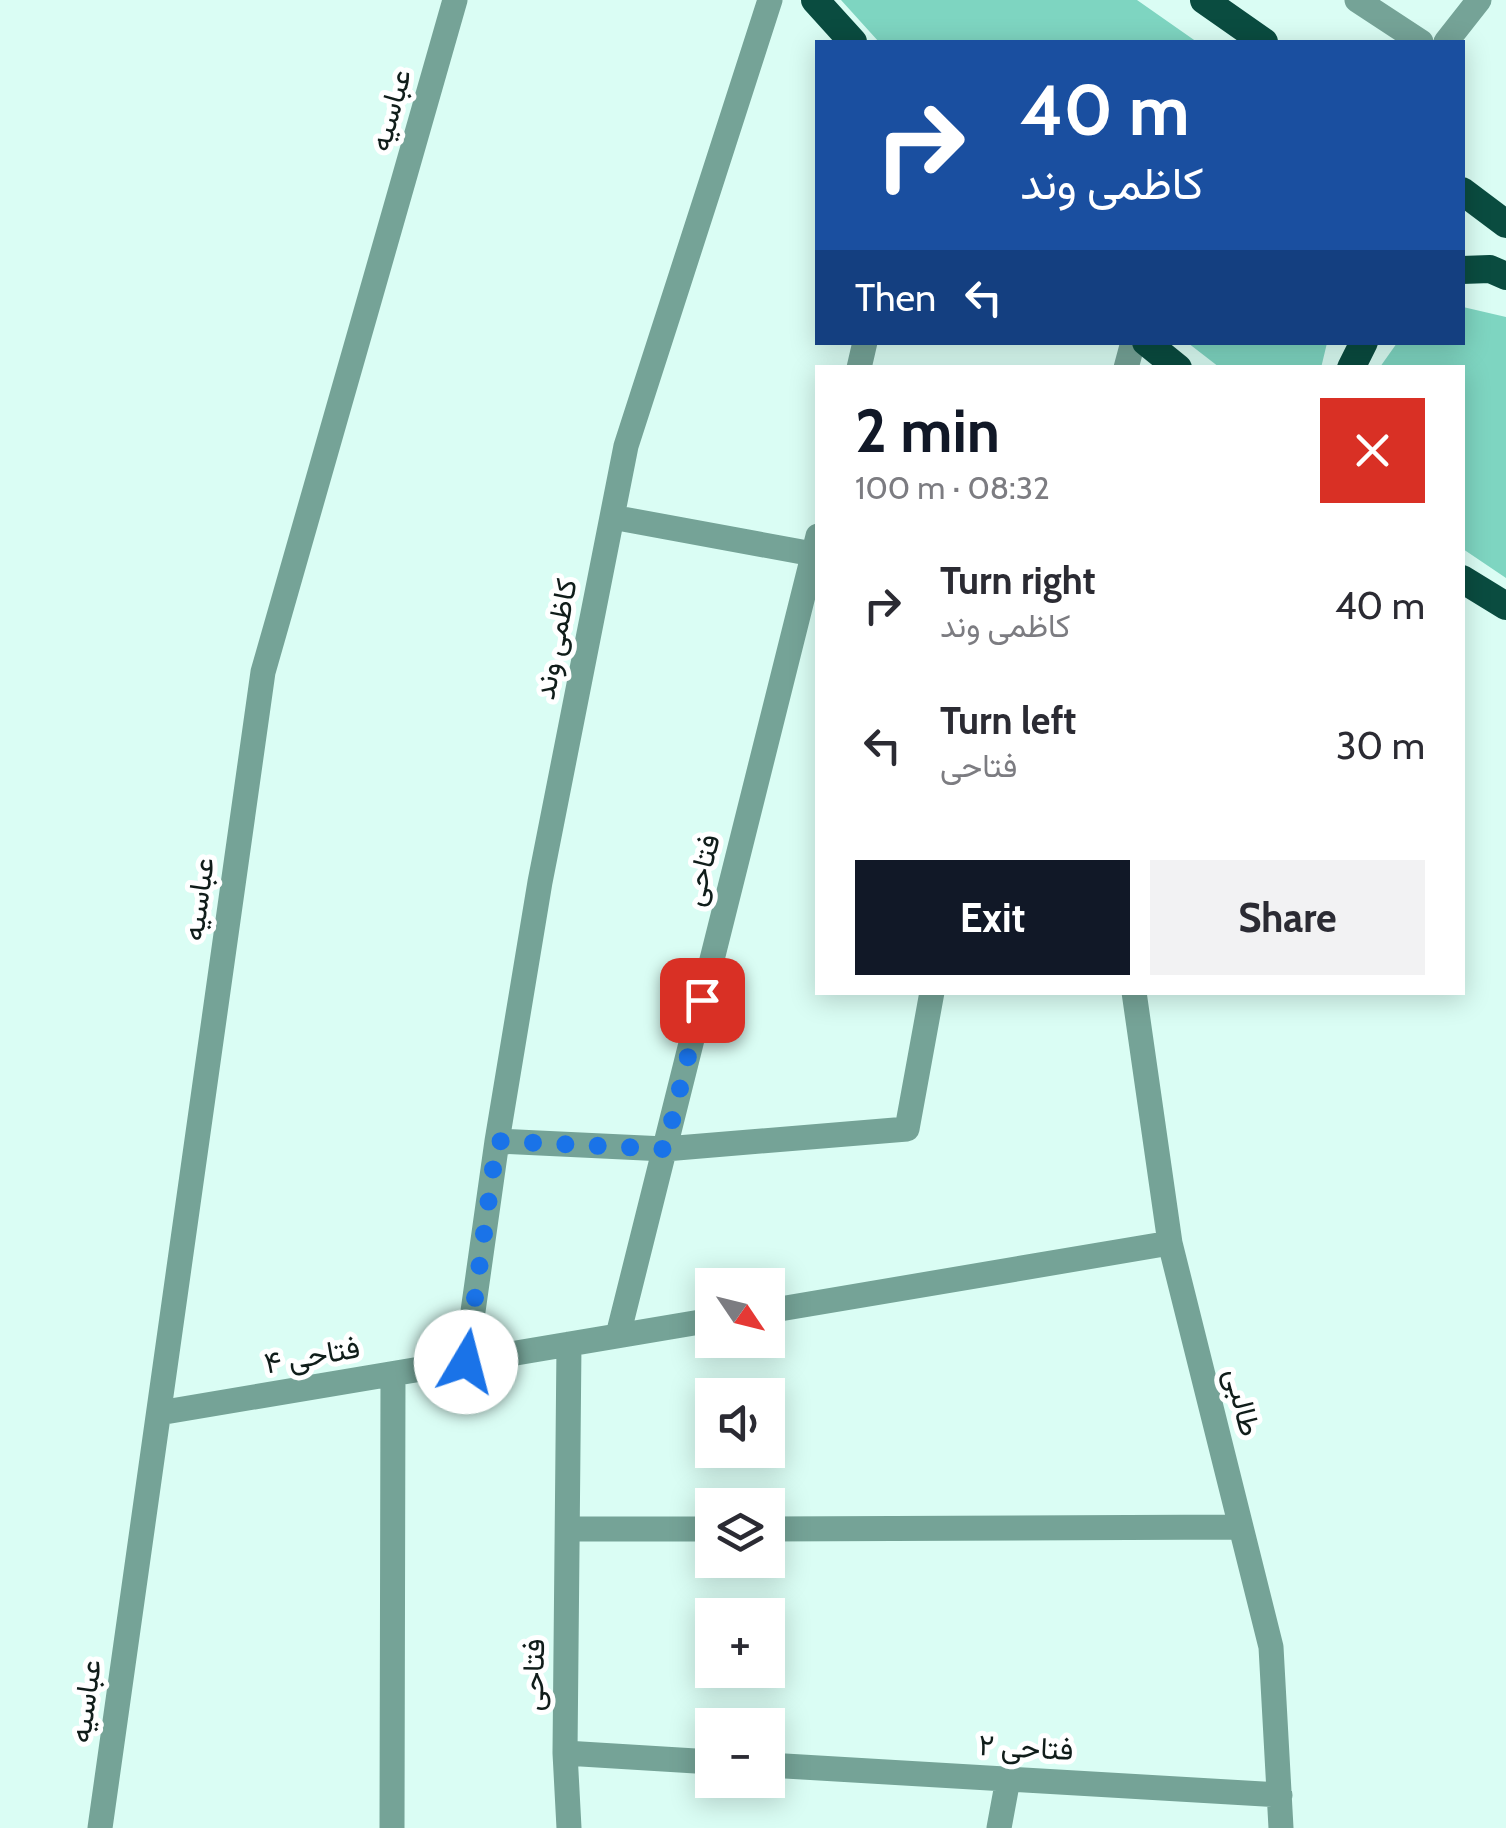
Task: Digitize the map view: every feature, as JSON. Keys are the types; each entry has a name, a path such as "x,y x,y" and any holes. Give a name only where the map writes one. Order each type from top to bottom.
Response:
{"highway":[{"path":"814,0 852,40"},
{"path":"1204,0 1261,40"},
{"path":"1465,192 1506,224"},
{"path":"1465,270 1490,269 1506,276"},
{"path":"1150,345 1174,365"},
{"path":"1465,580 1506,606"}],"street":[{"name":"عباسیه","path":"100,1828 263,672 455,0"},
{"name":"کاظمی وند","path":"466,1362 497,1141 540,882 626,446 770,0"},
{"path":"1357,0 1418,40"},
{"path":"1448,40 1479,0"},
{"path":"612,517 815,545"},
{"name":"فتاحی","path":"618,1335 815,545"},
{"path":"497,1141 665,1149 907,1130 931,995"},
{"name":"طالبی","path":"1134,995 1170,1244 1271,1647 1281,1828"},
{"path":"785,1307 1170,1244"},
{"name":"فتاحی ۴","path":"159,1414 695,1323"},
{"name":"فتاحی","path":"569,1344 564,1753 569,1828"},
{"path":"392,1828 393,1374"},
{"path":"785,1529 1241,1527"},
{"path":"569,1529 695,1529"},
{"path":"564,1753 695,1761"},
{"name":"فتاحی ۲","path":"785,1766 1280,1795"},
{"path":"999,1828 1008,1779"}],"green space":[{"path":"841,0 1137,0 1194,40 877,40"},
{"path":"1465,307 1506,317 1506,578 1465,550 1465,365 1381,365 1396,345 1465,345"},
{"path":"1191,345 1327,345 1322,365 1216,365"}],"route":[{"path":"466,1362 497,1141 665,1149 702,1000"}]}
